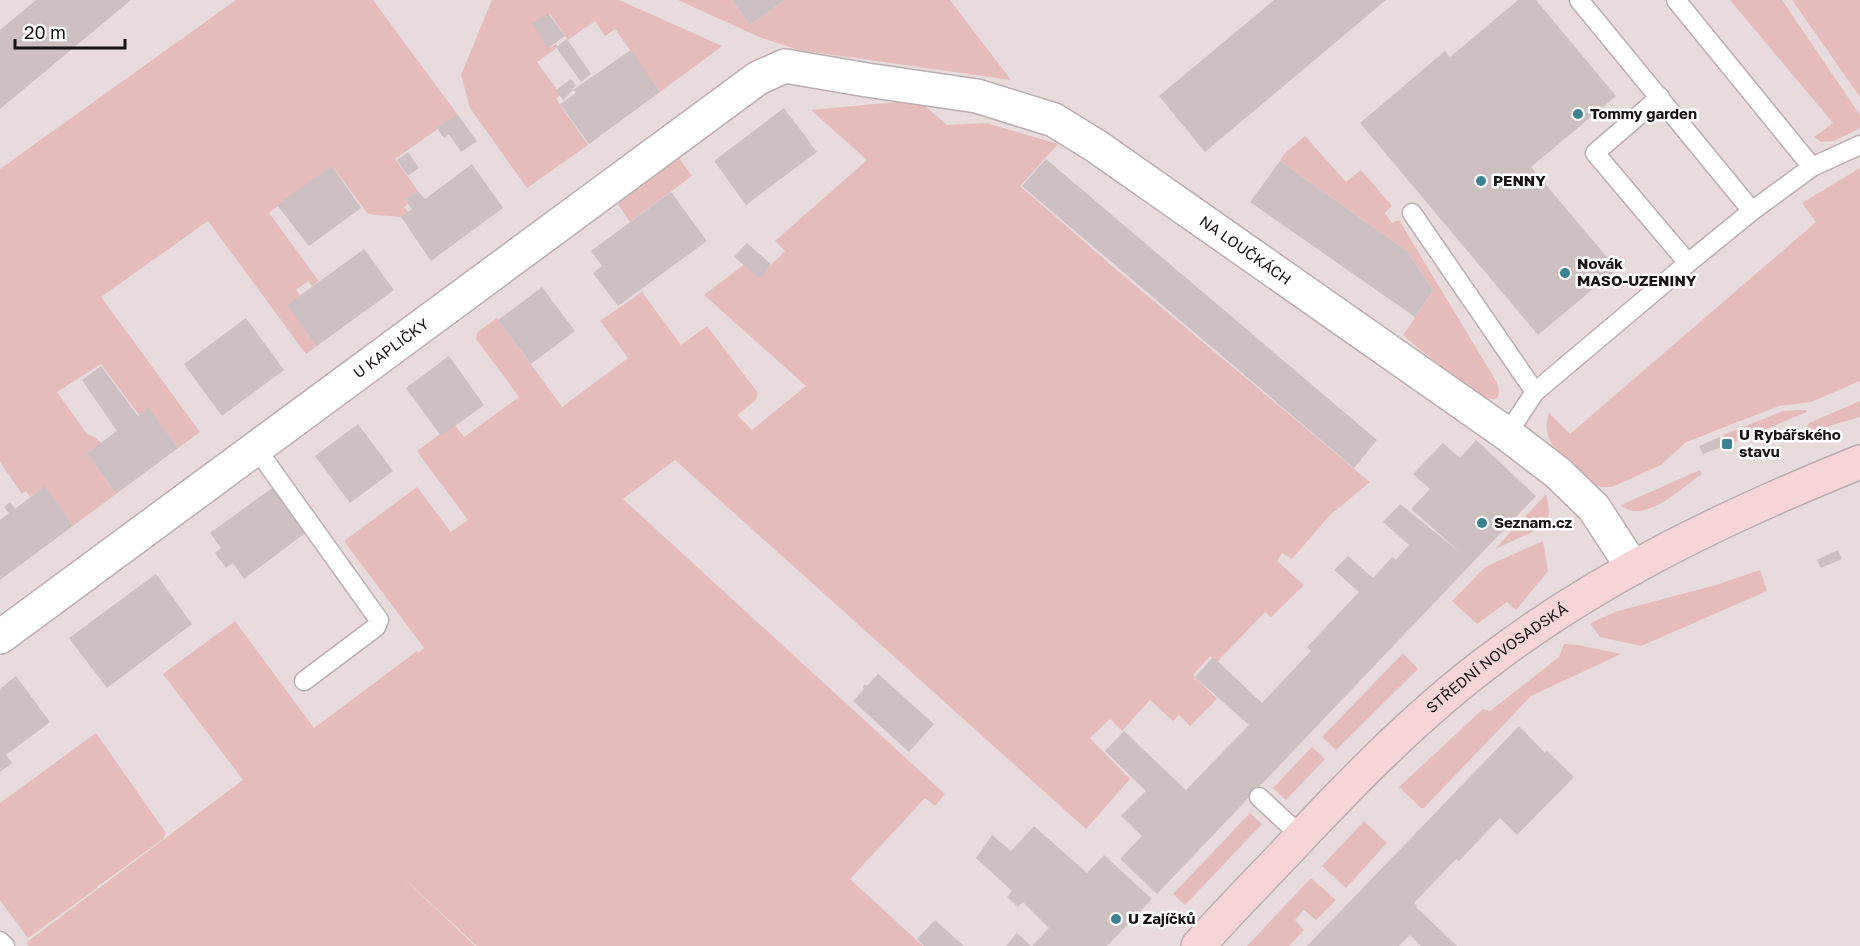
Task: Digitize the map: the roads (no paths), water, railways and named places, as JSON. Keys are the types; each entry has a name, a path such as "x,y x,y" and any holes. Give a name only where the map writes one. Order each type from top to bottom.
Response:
{"main road":[{"name":"STŘEDNÍ NOVOSADSKÁ","path":"1198,946 1301,836 1401,735 1463,681 1541,624 1677,544 1785,492 1860,462"}],"street":[{"name":"NA LOUČKÁCH","path":"785,66 976,96 1054,120 1096,146 1507,434 1558,473 1594,508 1634,568"},
{"name":"U KAPLIČKY","path":"0,637 758,78 785,66"}],"lane":[{"path":"1579,0 1752,211"},
{"path":"1676,0 1812,167"},
{"path":"1660,97 1595,153 1688,264"},
{"path":"1507,434 1535,392 1752,211 1812,167 1860,145"},
{"path":"1412,213 1535,392"},
{"path":"256,448 379,620 376,627 304,681"},
{"path":"1259,797 1301,836"},
{"path":"0,941 5,946"}],"place":[{"name":"Tommy garden","path":"1578,114"},
{"name":"PENNY","path":"1481,181"},
{"name":"Novák MASO-UZENINY","path":"1565,273"},
{"name":"U Rybářského stavu","path":"1727,444"},
{"name":"Seznam.cz","path":"1482,523"},
{"name":"U Zajíčků","path":"1116,919"}]}
